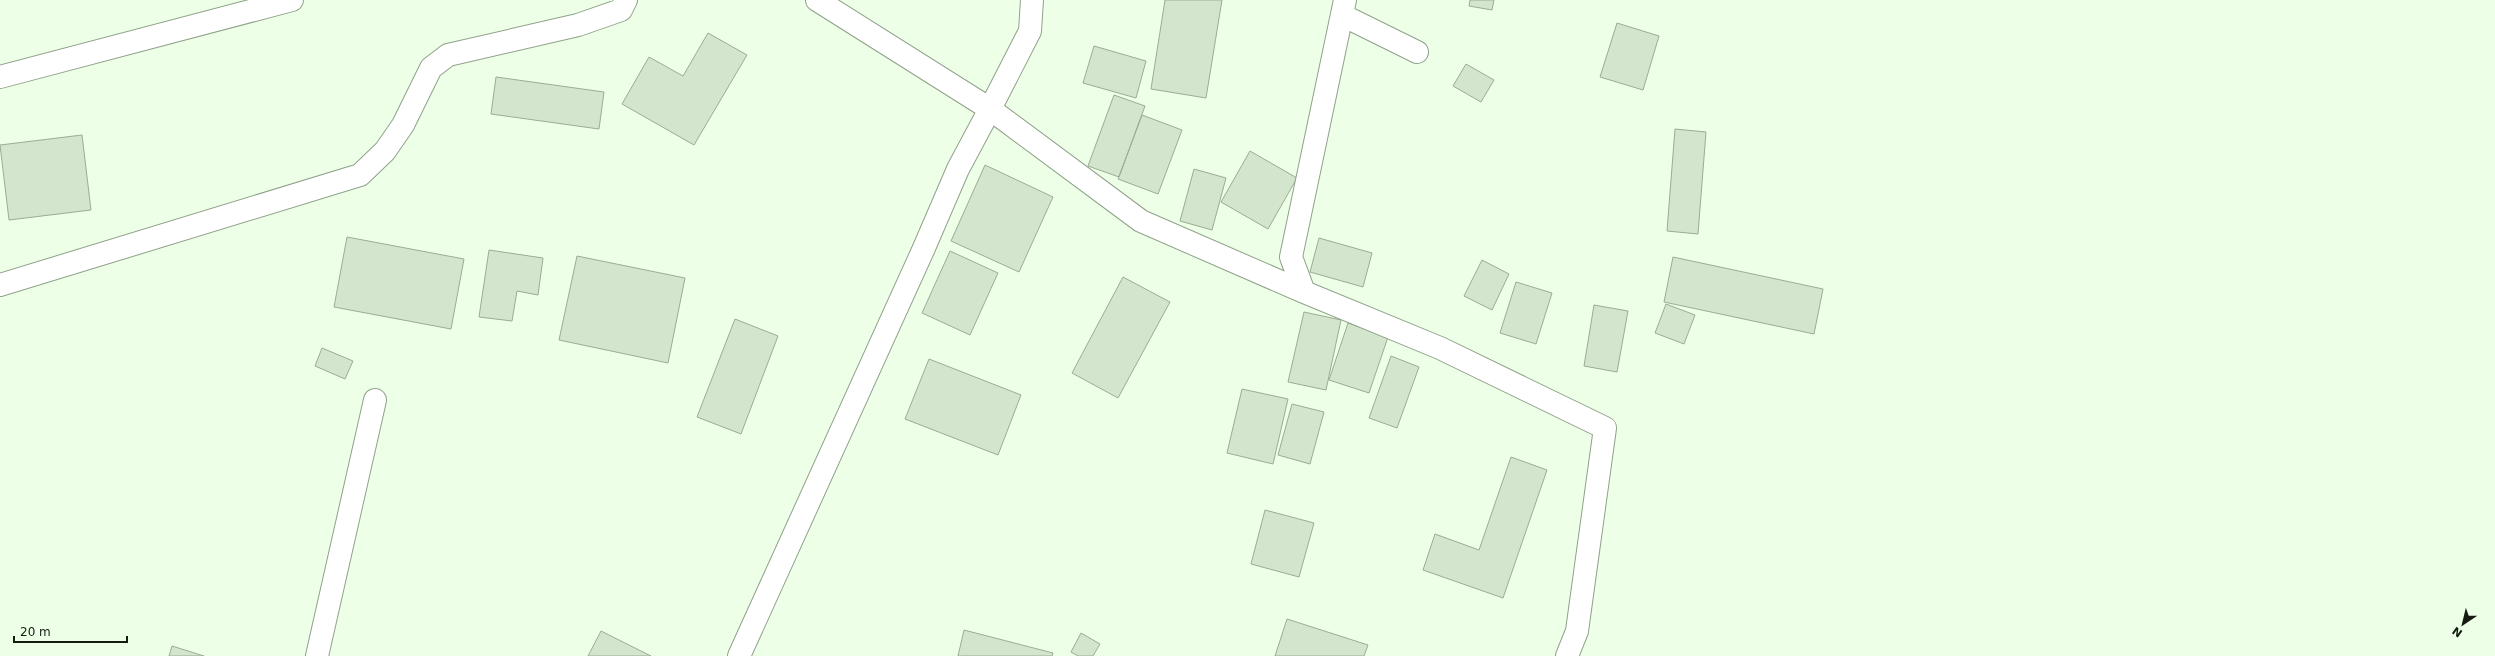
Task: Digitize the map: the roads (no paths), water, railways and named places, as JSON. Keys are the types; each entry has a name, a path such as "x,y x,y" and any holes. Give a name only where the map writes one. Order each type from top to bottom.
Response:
{"street":[{"path":"0,77 292,0"},
{"path":"0,285 360,174 385,151 403,124 431,68 448,55 578,26 621,10 626,0"},
{"path":"817,0 990,109 1142,221 1304,292 1440,348 1605,428 1577,631 1566,656"},
{"path":"739,656 924,248 958,169 1030,31 1032,0"},
{"path":"1304,292 1291,257 1343,8 1417,52"},
{"path":"317,656 375,400"}]}
